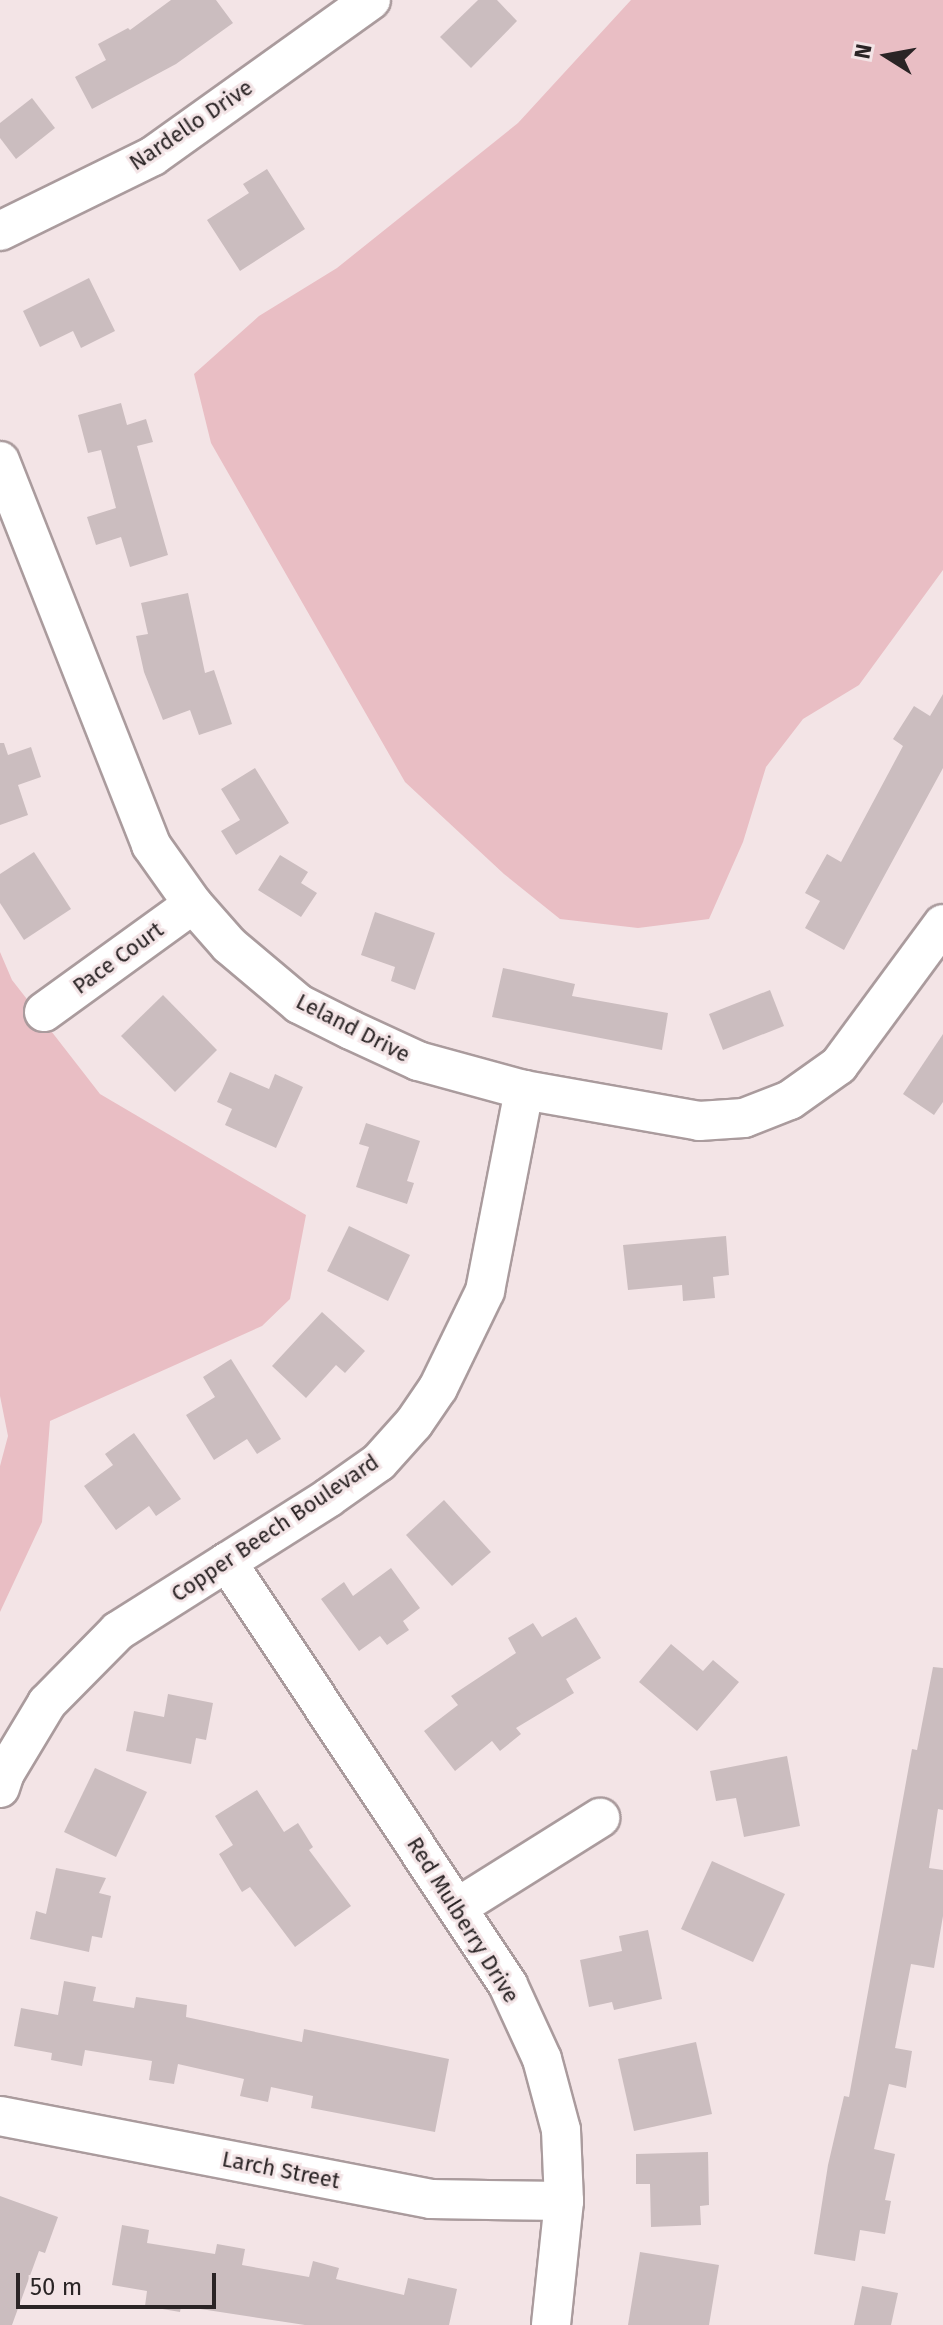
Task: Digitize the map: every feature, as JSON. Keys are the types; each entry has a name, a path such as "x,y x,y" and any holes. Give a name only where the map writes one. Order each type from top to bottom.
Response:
{"street":[{"name":"Nardello Drive","path":"0,231 153,156 371,0"},
{"name":"Leland Drive","path":"0,461 151,845 193,904 229,945 299,1004 418,1061 524,1090 699,1121 744,1118 790,1100 839,1065 940,933"},
{"name":"Pace Court","path":"44,1012 193,904"},
{"name":"Copper Beech Boulevard","path":"0,1788 5,1773 47,1703 118,1631 379,1462 414,1423 438,1388 485,1291 524,1090"},
{"name":"Red Mulberry Drive","path":"227,1562 508,1985 542,2059 561,2130 564,2201 551,2325"},
{"path":"458,1907 600,1818"},
{"name":"Larch Street","path":"0,2116 431,2199 564,2201"}],"shaded area":[{"path":"631,0 943,0 943,570 859,685 803,719 766,767 743,842 709,919 638,928 560,919 504,874 405,782 211,443 194,374 259,316 337,268 518,123"},
{"path":"0,952 12,980 30,1003 23,1010 42,1031 48,1027 100,1094 306,1215 290,1299 262,1326 50,1421 42,1522 0,1612 0,1466 8,1436 0,1396"}],"building":[{"path":"171,0 216,0 233,23 176,64 92,109 75,77 106,60 98,44 128,28 130,30"},
{"path":"478,0 497,0 517,21 471,68 440,37"},
{"path":"32,98 55,128 16,159 0,138 0,123"},
{"path":"267,169 305,229 240,271 207,220 249,193 243,184"},
{"path":"89,278 115,331 81,348 73,331 40,347 23,311"},
{"path":"121,403 127,425 146,419 153,442 137,446 168,555 130,567 121,537 96,545 87,517 116,508 101,450 88,453 78,415"},
{"path":"188,593 205,673 214,670 232,724 199,735 190,710 163,720 144,672 136,636 148,634 141,603"},
{"path":"943,694 943,768 844,950 805,928 820,901 805,893 827,854 841,862 903,746 893,739 914,706 930,716"},
{"path":"0,743 4,743 8,755 31,747 41,777 18,785 28,815 0,825"},
{"path":"255,768 289,823 236,855 221,831 240,820 221,789"},
{"path":"34,852 71,909 24,940 0,903 0,874"},
{"path":"280,855 308,872 301,883 317,893 301,917 258,890"},
{"path":"375,912 435,933 415,990 391,981 395,967 361,955"},
{"path":"503,968 575,984 572,996 668,1013 662,1050 492,1017"},
{"path":"770,990 784,1026 723,1050 709,1014"},
{"path":"163,995 217,1050 175,1092 121,1036"},
{"path":"943,1034 943,1102 934,1115 903,1094"},
{"path":"230,1072 269,1089 275,1074 303,1087 276,1148 225,1125 232,1109 217,1102"},
{"path":"366,1123 420,1141 407,1181 414,1183 407,1204 356,1187 369,1147 359,1144"},
{"path":"349,1226 410,1255 388,1301 327,1271"},
{"path":"726,1236 729,1275 713,1277 715,1298 683,1301 682,1285 628,1290 623,1245"},
{"path":"322,1312 365,1351 345,1373 336,1365 306,1398 272,1366"},
{"path":"231,1359 281,1439 257,1454 247,1439 214,1460 186,1415 215,1397 203,1377"},
{"path":"134,1433 181,1499 156,1516 149,1506 116,1530 84,1486 113,1465 105,1454"},
{"path":"444,1500 491,1552 452,1586 406,1535"},
{"path":"391,1568 420,1608 403,1621 409,1630 387,1645 380,1636 359,1651 321,1599 344,1582 353,1596"},
{"path":"576,1617 601,1658 566,1679 574,1693 516,1728 521,1734 500,1751 492,1741 455,1771 424,1731 458,1705 451,1696 516,1653 508,1638 533,1623 542,1637"},
{"path":"671,1644 703,1671 713,1660 739,1682 697,1731 639,1682"},
{"path":"933,1667 943,1668 943,1810 938,1809 929,1868 943,1870 943,1916 934,1968 911,1964 895,2048 912,2051 906,2088 889,2084 874,2149 895,2154 885,2200 891,2201 885,2234 860,2230 855,2261 814,2254 828,2165 844,2096 849,2097 912,1749 917,1750"},
{"path":"168,1694 213,1703 206,1740 196,1738 191,1764 126,1751 134,1711 164,1717"},
{"path":"787,1756 800,1826 744,1837 736,1798 716,1801 710,1771"},
{"path":"95,1768 147,1792 116,1857 64,1832"},
{"path":"257,1790 284,1832 298,1823 313,1847 309,1850 351,1906 295,1947 250,1887 242,1892 219,1854 233,1845 215,1816"},
{"path":"712,1861 785,1894 753,1962 681,1929"},
{"path":"56,1868 106,1878 99,1893 111,1896 102,1938 92,1936 89,1952 30,1939 36,1911 46,1914"},
{"path":"648,1930 662,1999 614,2010 612,2002 589,2007 580,1960 622,1951 619,1936"},
{"path":"64,1981 96,1987 93,2001 134,2008 136,1997 187,2005 186,2017 302,2042 304,2029 449,2059 435,2132 311,2108 313,2096 271,2087 268,2102 240,2096 244,2079 178,2064 174,2084 149,2080 152,2061 85,2050 82,2066 51,2060 52,2053 14,2046 21,2008 58,2015"},
{"path":"696,2042 712,2114 634,2131 618,2059"},
{"path":"708,2152 709,2205 700,2206 701,2225 651,2227 650,2184 636,2184 636,2154"},
{"path":"0,2196 58,2217 45,2253 39,2251 12,2325 0,2325"},
{"path":"122,2225 149,2230 147,2243 215,2254 217,2244 245,2249 242,2265 309,2277 313,2261 339,2268 336,2279 404,2295 408,2278 457,2289 449,2325 305,2325 181,2306 180,2312 145,2306 147,2291 112,2285"},
{"path":"640,2252 719,2265 709,2325 628,2325"},
{"path":"862,2286 898,2293 891,2325 854,2325"}]}
